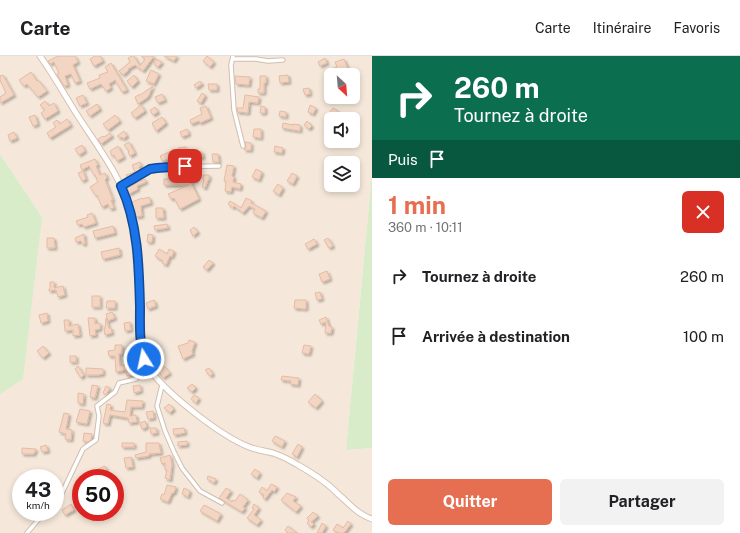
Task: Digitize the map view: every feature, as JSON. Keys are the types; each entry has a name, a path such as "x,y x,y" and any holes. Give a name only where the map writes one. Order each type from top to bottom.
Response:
{"main road":[{"path":"40,56 99,148 121,186 131,213 139,279 142,352 147,366 162,385 198,415 230,437 250,447 275,454 313,473 338,493 358,513 372,520"}],"street":[{"path":"243,146 234,110 231,65 233,58 268,61 283,60"},
{"path":"121,186 150,169 219,166"},
{"path":"64,489 83,449 96,440 99,416 97,406 115,392 119,383 136,380 147,366"},
{"path":"162,385 157,406 165,431 182,468 200,491 222,503"},
{"path":"26,533 37,521"}],"shaded area":[{"path":"0,56 372,56 372,173 346,450 372,448 372,533 0,533 0,394 42,217 0,154"}],"green space":[{"path":"0,154 42,217 23,379 0,394"},
{"path":"372,173 372,448 346,450"}],"building":[{"path":"58,56 75,56 78,62 73,65 80,81 75,83 71,74 65,76 68,85 64,86 57,74 59,73 54,62 50,64 48,61"},
{"path":"95,56 100,56 103,61 94,66 90,59"},
{"path":"134,56 140,66 145,59 141,56 154,56 143,71 135,65 128,69 129,70 123,75 119,71 130,62 128,58"},
{"path":"164,56 177,56 174,61"},
{"path":"207,56 214,62 210,67 203,61"},
{"path":"325,58 327,63 320,66 318,62"},
{"path":"156,59 162,62 158,67 154,64"},
{"path":"344,59 347,68 334,68 337,67 335,62"},
{"path":"111,63 127,90 122,92 115,80 109,84 111,88 106,91 101,84 90,89 87,83 100,78 99,75 108,72 105,67"},
{"path":"151,70 159,74 154,84 146,81"},
{"path":"31,72 37,81 38,80 47,91 38,97 27,84 24,86 19,80"},
{"path":"3,75 14,95 0,103 0,97 6,93 0,80 0,76"},
{"path":"134,75 138,81 132,87 127,81"},
{"path":"288,75 289,82 280,83 279,76"},
{"path":"235,76 250,77 249,85 236,84"},
{"path":"260,76 266,76 264,93 258,93 258,89 260,89"},
{"path":"200,81 202,84 196,88 194,85"},
{"path":"208,84 217,84 217,90 209,90"},
{"path":"153,86 148,97 138,104 135,97"},
{"path":"309,88 310,94 305,95 303,89"},
{"path":"202,93 205,96 201,103 197,101"},
{"path":"162,94 165,100 158,103 155,97"},
{"path":"83,95 87,103 80,106 76,98"},
{"path":"245,95 259,97 258,103 249,102 248,113 238,113 237,108 243,108"},
{"path":"45,101 49,106 54,103 58,111 45,119 41,113 45,110 40,105"},
{"path":"97,104 100,109 90,116 86,111"},
{"path":"141,105 145,111 135,118 131,113"},
{"path":"310,105 316,108 313,114 308,112"},
{"path":"206,106 211,118 200,123 199,121 191,124 190,120 202,114 200,108"},
{"path":"261,106 265,107 265,113 260,113"},
{"path":"155,107 158,112 153,115 150,110"},
{"path":"333,108 338,111 337,112 330,112"},
{"path":"280,111 286,112 286,117 279,116"},
{"path":"35,115 38,124 33,126 29,117"},
{"path":"115,115 120,121 108,130 103,124"},
{"path":"162,117 166,123 156,131 152,123"},
{"path":"67,119 71,125 50,138 47,133 56,127 53,123 57,120 60,124"},
{"path":"307,121 312,126 309,129 304,125"},
{"path":"283,123 300,125 300,131 282,128"},
{"path":"187,129 189,134 182,137 180,132"},
{"path":"254,129 261,129 261,138 253,137"},
{"path":"124,131 127,136 123,139 122,137 120,138 117,136"},
{"path":"14,132 17,138 10,141 8,135"},
{"path":"110,133 112,136 101,144 98,139"},
{"path":"129,142 135,153 130,156 129,151 124,145"},
{"path":"245,142 251,143 251,150 244,150 246,147"},
{"path":"82,145 85,151 79,155 75,149"},
{"path":"118,146 124,157 117,161 114,155 112,156 110,151"},
{"path":"275,146 283,148 282,153 274,152"},
{"path":"186,147 186,152 179,153 178,148"},
{"path":"169,152 171,158 162,161 160,156"},
{"path":"202,152 203,157 193,159 192,154"},
{"path":"212,154 218,154 219,162 213,162"},
{"path":"95,159 100,175 105,173 107,178 105,180 113,200 111,200 114,208 110,209 108,204 102,207 97,195 96,196 90,187 98,182 95,175 89,166 82,170 80,165"},
{"path":"140,162 140,171 128,178 126,175 135,172 132,165"},
{"path":"227,165 234,166 232,176 234,177 233,182 241,184 240,189 232,187 231,192 225,191 226,181 224,181"},
{"path":"256,169 262,172 259,180 252,177"},
{"path":"83,171 86,179 82,181 78,173"},
{"path":"292,173 297,176 293,184 287,181"},
{"path":"203,175 209,175 209,180 205,188 202,187 204,180"},
{"path":"178,176 195,176 195,180 190,180 199,199 180,209 174,198 171,199 168,194 189,185 164,185 164,179 178,179"},
{"path":"145,179 146,182 137,186 138,189 129,194 126,188"},
{"path":"278,184 283,188 279,195 273,191"},
{"path":"149,197 151,203 141,206 142,216 136,217 132,202"},
{"path":"246,198 252,201 251,203 266,211 262,218 253,213 255,209 249,206 243,213 234,206 233,208 228,204 230,201 241,208"},
{"path":"156,208 163,208 164,218 156,218"},
{"path":"92,213 96,223 84,227 82,224 78,225 76,221 88,217 87,215"},
{"path":"167,224 168,228 155,230 154,226"},
{"path":"113,226 115,233 95,238 93,231"},
{"path":"194,227 198,232 193,236 190,230"},
{"path":"84,234 85,244 82,244 81,241 76,242 75,238"},
{"path":"148,234 153,235 152,242 147,242"},
{"path":"47,238 54,238 55,248 47,248"},
{"path":"328,238 333,246 329,248 324,240"},
{"path":"314,239 317,244 308,249 305,244"},
{"path":"119,248 120,255 103,259 101,252"},
{"path":"159,249 167,254 169,249 174,251 172,257 170,256 166,265 155,256"},
{"path":"209,260 213,263 207,270 203,267"},
{"path":"327,271 330,279 322,282 319,274"},
{"path":"50,282 54,282 54,288 63,286 65,295 58,297 56,290 49,291"},
{"path":"320,292 322,299 317,300 315,293"},
{"path":"92,296 100,296 100,307 92,307"},
{"path":"154,300 156,306 148,309 146,303"},
{"path":"295,300 306,300 306,309 294,308"},
{"path":"107,301 115,301 115,308 106,308"},
{"path":"112,312 115,318 108,321 106,314"},
{"path":"47,313 48,321 41,323 39,315"},
{"path":"326,317 329,326 332,327 331,333 325,333 326,322 321,324 319,320"},
{"path":"88,318 95,318 95,324 100,323 100,329 95,330 96,335 90,336"},
{"path":"106,318 112,333 105,335 104,328"},
{"path":"64,320 69,320 69,326 78,324 80,335 73,336 73,330 65,331"},
{"path":"130,322 131,330 125,331 124,323"},
{"path":"189,340 195,342 192,351 193,354 183,359 178,346 188,343"},
{"path":"115,345 122,345 122,354 119,354 120,366 131,364 133,375 127,376 126,370 116,372 115,356 109,356 108,351 115,350"},
{"path":"304,345 311,346 309,354 302,353"},
{"path":"43,346 49,353 43,358 37,351"},
{"path":"70,356 76,356 76,362 70,362"},
{"path":"157,356 159,363 153,365 150,359"},
{"path":"78,366 84,375 81,378 75,369"},
{"path":"164,366 170,373 163,378 158,371"},
{"path":"86,368 103,369 103,374 86,375"},
{"path":"209,368 213,374 210,376 205,370"},
{"path":"282,376 299,378 298,385 290,384 291,381 281,380"},
{"path":"192,384 196,388 192,392 187,388"},
{"path":"92,385 98,386 95,398 90,397"},
{"path":"140,385 141,391 134,393 133,386"},
{"path":"106,386 110,388 106,395 103,393"},
{"path":"78,393 84,394 83,404 78,403"},
{"path":"315,394 322,401 316,408 308,402"},
{"path":"194,395 199,398 196,403 191,399"},
{"path":"127,400 143,401 142,407 131,407 130,416 136,415 137,422 129,423 128,418 110,415 108,424 103,423 107,404 111,405 110,410 125,412"},
{"path":"169,404 174,409 170,413 164,408"},
{"path":"80,409 90,411 87,424 76,422"},
{"path":"153,411 154,418 148,419 146,412"},
{"path":"64,413 69,414 66,429 72,430 71,440 65,439 66,434 59,432"},
{"path":"145,421 147,427 142,429 140,423"},
{"path":"150,428 156,428 157,433 151,434"},
{"path":"184,428 185,433 174,435 173,429"},
{"path":"84,433 92,434 91,440 88,442 83,441"},
{"path":"275,436 285,441 282,447 272,441"},
{"path":"187,441 187,445 178,446 178,442"},
{"path":"122,443 134,443 134,447 122,447"},
{"path":"146,443 159,443 161,453 149,454 149,456 136,458 135,455 146,452"},
{"path":"298,444 302,447 297,457 292,454"},
{"path":"46,445 48,451 42,452 40,447"},
{"path":"22,448 36,449 34,454 22,454"},
{"path":"170,455 172,464 170,480 165,478 167,470 165,470 165,463 162,464 160,458"},
{"path":"131,457 133,467 126,468 124,458"},
{"path":"105,466 106,469 98,469"},
{"path":"255,469 260,473 257,478 251,474"},
{"path":"208,476 216,479 214,483 207,479"},
{"path":"271,484 277,487 274,492 272,490 265,499 263,498 264,495 259,492 262,487 267,491"},
{"path":"167,485 176,487 168,502 160,499 162,494 164,495"},
{"path":"184,488 190,491 188,497 182,494"},
{"path":"226,488 231,491 226,498 232,502 233,500 235,501 240,494 248,500 243,507 245,508 242,512 219,498"},
{"path":"287,493 296,497 293,501 301,506 296,512 281,500"},
{"path":"71,504 72,506 72,511 65,515 64,509"},
{"path":"254,504 259,508 254,515 261,520 257,525 247,518 254,509 252,508"},
{"path":"204,505 221,514 217,521 200,511"},
{"path":"313,512 318,516 311,522 314,524 311,527 307,523 309,521 307,518"},
{"path":"348,521 351,524 344,533 339,533 333,530 337,524 343,528"},
{"path":"322,523 326,526 322,533 317,533"},
{"path":"288,526 297,533 288,533 285,530"}],"route":[{"path":"144,359 140,329 137,256 131,213 121,186 150,169 185,166"}]}
